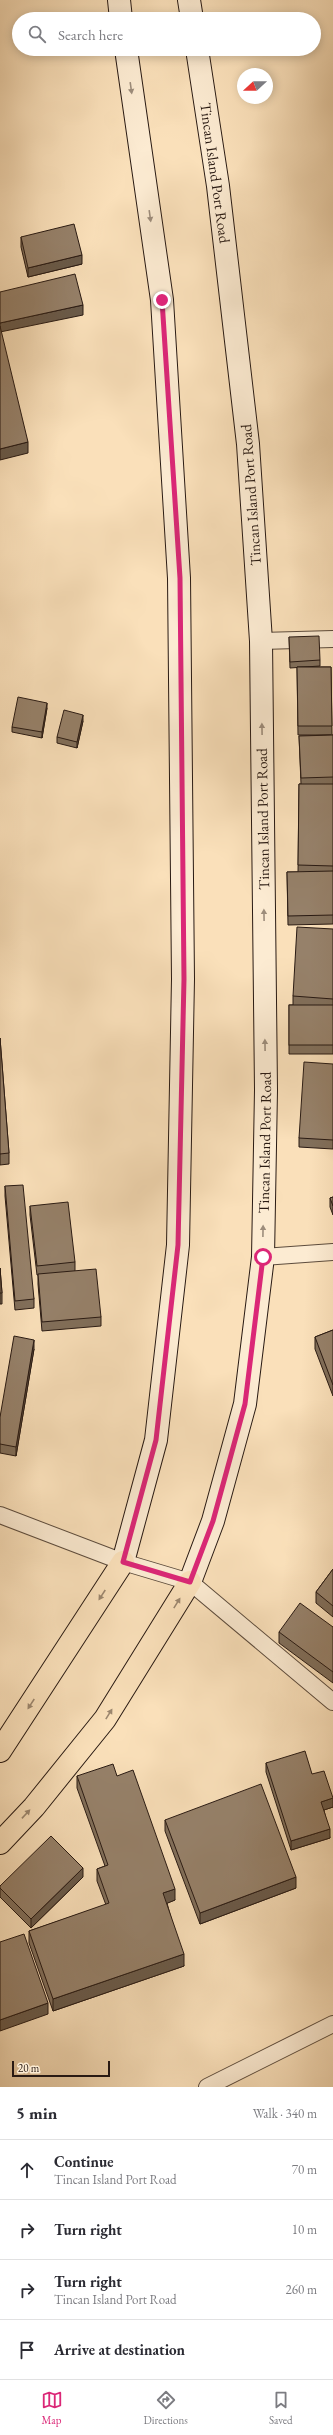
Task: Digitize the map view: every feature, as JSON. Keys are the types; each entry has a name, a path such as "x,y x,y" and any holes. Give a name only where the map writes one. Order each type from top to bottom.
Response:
{"highway":[{"path":"0,1751 123,1562"},
{"path":"0,1843 34,1807 105,1719 190,1582"}],"street":[{"path":"119,0 120,12"},
{"path":"189,0 191,12"},
{"path":"123,1562 156,1440 178,1245 184,979 180,578 162,300 127,56"},
{"name":"Tincan Island Port Road","path":"190,1582 213,1521 245,1404 263,1257 266,1090 261,641 248,444 218,186 198,56"}],"lane":[{"path":"261,641 333,639"},
{"path":"263,1257 333,1252"},
{"path":"0,1515 123,1562 190,1582 333,1702"},
{"path":"207,2087 333,2024"}],"building":[{"path":"74,224 82,255 28,268 21,237"},
{"path":"75,274 83,305 0,323 0,292"},
{"path":"0,326 28,442 0,449"},
{"path":"319,636 320,660 290,662 289,637"},
{"path":"297,667 331,667 332,726 298,726"},
{"path":"18,697 47,703 42,732 12,727"},
{"path":"64,710 83,715 77,742 57,737"},
{"path":"333,735 333,777 301,778 299,736"},
{"path":"299,784 333,784 333,866 298,865"},
{"path":"333,871 333,915 288,916 287,872"},
{"path":"297,927 333,929 333,999 293,996"},
{"path":"289,1005 333,1005 333,1045 289,1045"},
{"path":"0,1038 9,1153 0,1154"},
{"path":"304,1062 333,1064 333,1140 299,1138"},
{"path":"23,1185 34,1299 15,1301 5,1186"},
{"path":"333,1197 333,1206 330,1198"},
{"path":"68,1202 75,1262 37,1266 30,1206"},
{"path":"0,1268 2,1293 0,1293"},
{"path":"96,1269 101,1317 42,1322 38,1274"},
{"path":"333,1330 333,1385 315,1337"},
{"path":"14,1336 34,1340 16,1447 0,1444 0,1417"},
{"path":"333,1569 333,1606 316,1592"},
{"path":"300,1603 333,1627 333,1672 279,1632"},
{"path":"305,1751 312,1774 324,1771 333,1798 321,1802 330,1829 291,1841 266,1763"},
{"path":"113,1764 117,1776 133,1770 175,1889 163,1893 184,1954 53,1999 29,1931 109,1903 97,1869 108,1865 77,1776"},
{"path":"261,1784 296,1877 200,1913 165,1820"},
{"path":"51,1836 83,1868 31,1919 0,1888 0,1886"},
{"path":"24,1934 48,2003 0,2020 0,1942"}],"route":[{"path":"162,300 180,578 184,979 178,1245 156,1440 123,1562 190,1582 213,1521 245,1404 263,1257"}]}
